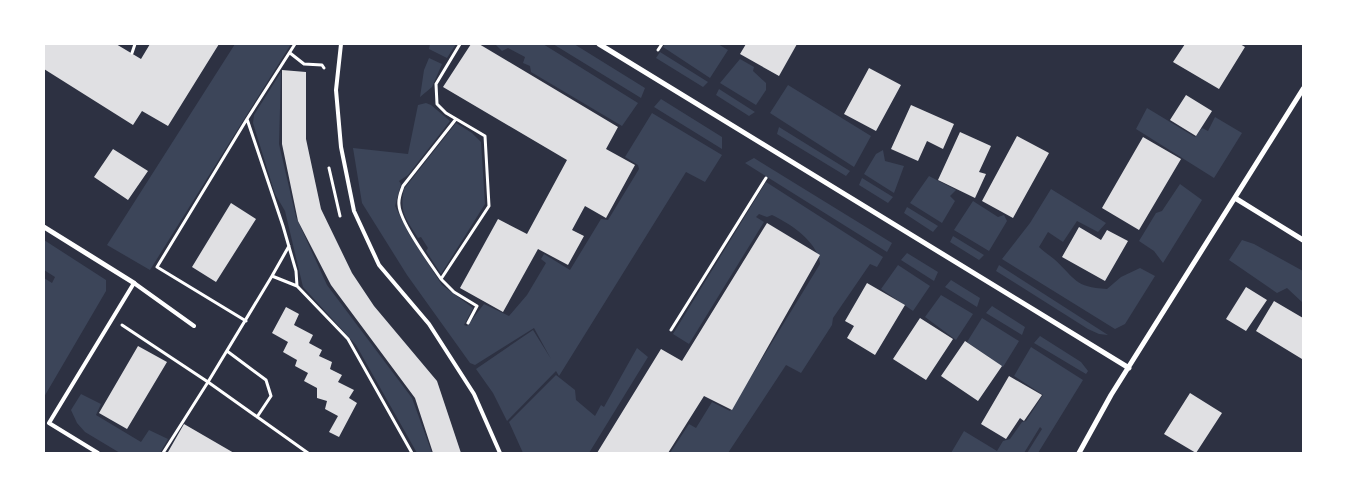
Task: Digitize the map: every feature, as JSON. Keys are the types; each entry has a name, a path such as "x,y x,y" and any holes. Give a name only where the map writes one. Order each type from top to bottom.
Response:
{"street":[{"path":"599,44 1129,368"},
{"path":"1079,453 1129,368 1303,89"},
{"path":"1235,198 1303,240"},
{"path":"44,227 134,283"}],"lane":[{"path":"340,44 336,90 340,146 354,211 379,266 429,324 474,394 500,453"},
{"path":"98,453 49,423 134,283 194,326"}],"path":[{"path":"132,53 134,44"},
{"path":"246,321 157,268 294,44"},
{"path":"441,279 489,206 485,136 456,119 437,104 436,84 460,44"},
{"path":"658,50 662,44"},
{"path":"247,119 289,246 298,286"},
{"path":"456,119 403,186 398,206 403,218 441,279 454,292 476,306 468,323"},
{"path":"671,330 766,178"},
{"path":"162,453 246,321 289,246"},
{"path":"272,276 298,286 348,339 412,453"},
{"path":"115,331 120,323 208,382 308,453"},
{"path":"227,351 266,380 271,396 257,417"}],"shaded area":[{"path":"235,44 291,44 150,270 107,245"},
{"path":"430,44 456,44 447,58 429,49"},
{"path":"495,44 543,44 638,103 622,126 531,72 530,66 523,63 525,57 508,48 502,51"},
{"path":"553,44 574,44 645,88 641,98"},
{"path":"665,44 718,44 728,50 710,78 663,47"},
{"path":"660,52 708,82 703,87 656,58"},
{"path":"429,58 442,64 432,87 420,97 424,70"},
{"path":"740,59 754,67 753,71 766,83 766,90 756,105 720,83"},
{"path":"281,72 279,144 296,217 327,285 412,398 432,453 417,453 356,345 303,287 285,211 275,194 253,123 254,115"},
{"path":"788,85 871,136 854,167 770,113"},
{"path":"719,89 755,112 749,116 716,95"},
{"path":"661,99 722,137 722,149 654,107"},
{"path":"426,103 450,121 408,175 399,181 401,184 395,206 409,234 442,285 473,308 464,325 467,326 484,304 509,316 527,295 546,263 541,259 544,254 570,270 601,219 608,220 639,169 638,165 625,157 652,113 722,155 705,182 686,172 559,376 556,371 507,421 493,393 476,369 533,330 551,359 534,328 475,365 470,363 407,275 362,203 353,148 408,154 418,105"},
{"path":"1147,108 1195,137 1202,128 1208,131 1215,117 1242,133 1214,178 1136,129"},
{"path":"456,123 472,133 481,142 485,204 441,274 426,251 428,248 421,237 418,238 407,220 402,204 404,189"},
{"path":"779,127 850,171 846,176 777,134"},
{"path":"883,150 885,161 904,166 894,193 864,174 876,154"},
{"path":"754,158 892,243 887,252 745,163"},
{"path":"929,176 956,190 950,196 955,201 942,223 910,203"},
{"path":"862,178 893,197 888,203 859,185"},
{"path":"766,182 883,257 877,267 870,264 833,318 832,325 801,373 786,365 728,453 670,453 689,424 696,428 712,402 730,411 820,264 818,256 809,241 795,229 772,215 767,217 759,214 756,217 764,222 689,344 673,334"},
{"path":"1180,184 1202,200 1163,263 1154,251 1139,241 1156,213 1162,211"},
{"path":"1051,189 1106,223 1098,232 1077,221 1063,242 1048,232 1039,247 1076,281 1088,286 1107,289 1121,277 1140,268 1155,276 1125,324 1115,329 1002,259 1030,223"},
{"path":"973,201 998,217 1004,215 1007,221 989,251 954,230"},
{"path":"907,207 938,226 933,232 904,213"},
{"path":"953,236 984,255 979,260 950,242"},
{"path":"44,240 106,280 106,291 44,397 44,278 52,283 55,277 44,270"},
{"path":"1242,240 1254,244 1303,271 1303,303 1287,288 1277,293 1229,260"},
{"path":"907,253 938,272 934,281 901,260"},
{"path":"898,265 930,286 913,311 881,289"},
{"path":"999,265 1108,335 1099,334 1088,329 996,271"},
{"path":"951,280 980,298 977,307 945,287"},
{"path":"941,295 973,314 956,340 925,317"},
{"path":"992,306 1025,327 1022,335 986,313"},
{"path":"982,318 1019,341 1003,367 967,342"},
{"path":"1040,336 1081,362 1088,371 1086,374 1034,343"},
{"path":"1031,347 1083,380 1038,453 1027,453 1042,429 1040,427 1024,453 951,453 964,431 997,451 1003,441 1010,439 1022,422 1026,421 1043,395 1014,376"},
{"path":"637,348 648,357 589,453 523,453 509,422 556,375 575,390 576,400 595,416 601,405 604,407"},
{"path":"81,394 101,404 96,415 141,442 149,430 168,439 160,453 120,453 85,432 77,423 71,410"}],"building":[{"path":"44,44 116,44 141,59 150,44 219,44 168,126 142,111 133,125 44,69"},
{"path":"471,44 479,44 618,127 606,149 635,165 606,218 585,206 572,230 584,236 568,265 538,249 503,312 460,288 498,219 527,234 567,160 443,87"},
{"path":"746,44 797,44 779,76 740,54"},
{"path":"1185,44 1240,44 1245,47 1219,89 1173,62"},
{"path":"869,68 901,85 876,131 844,114"},
{"path":"282,70 306,72 306,139 321,209 352,273 374,306 437,381 461,453 433,453 415,398 331,285 298,221 282,144"},
{"path":"1186,95 1212,111 1196,136 1170,120"},
{"path":"911,105 954,124 943,149 927,141 918,161 891,149"},
{"path":"960,132 991,146 979,172 986,174 975,198 938,180"},
{"path":"1017,136 1049,153 1013,218 982,201"},
{"path":"1143,137 1181,159 1139,230 1102,208"},
{"path":"113,149 148,171 128,200 94,177"},
{"path":"231,203 256,219 216,282 192,267"},
{"path":"767,223 820,255 732,410 704,396 668,453 597,453 661,349 682,361"},
{"path":"1079,227 1101,240 1107,230 1128,241 1105,281 1062,257"},
{"path":"867,283 905,305 875,355 847,338 854,326 845,321"},
{"path":"1246,287 1267,300 1246,331 1226,319"},
{"path":"1274,301 1303,318 1302,359 1256,331"},
{"path":"286,307 299,314 294,325 313,335 309,343 322,350 319,356 332,362 330,369 342,375 338,382 354,390 349,398 357,403 339,437 329,432 338,416 325,409 327,401 317,398 317,388 304,381 308,373 295,366 297,360 283,352 288,342 272,333"},
{"path":"920,318 953,339 926,380 893,359"},
{"path":"965,341 1002,366 978,401 941,376"},
{"path":"138,346 167,362 127,429 99,413"},
{"path":"1009,376 1042,395 1024,421 1020,418 1006,439 981,424"},
{"path":"1190,393 1222,413 1196,453 1164,434"},
{"path":"184,424 234,453 168,452"}]}
